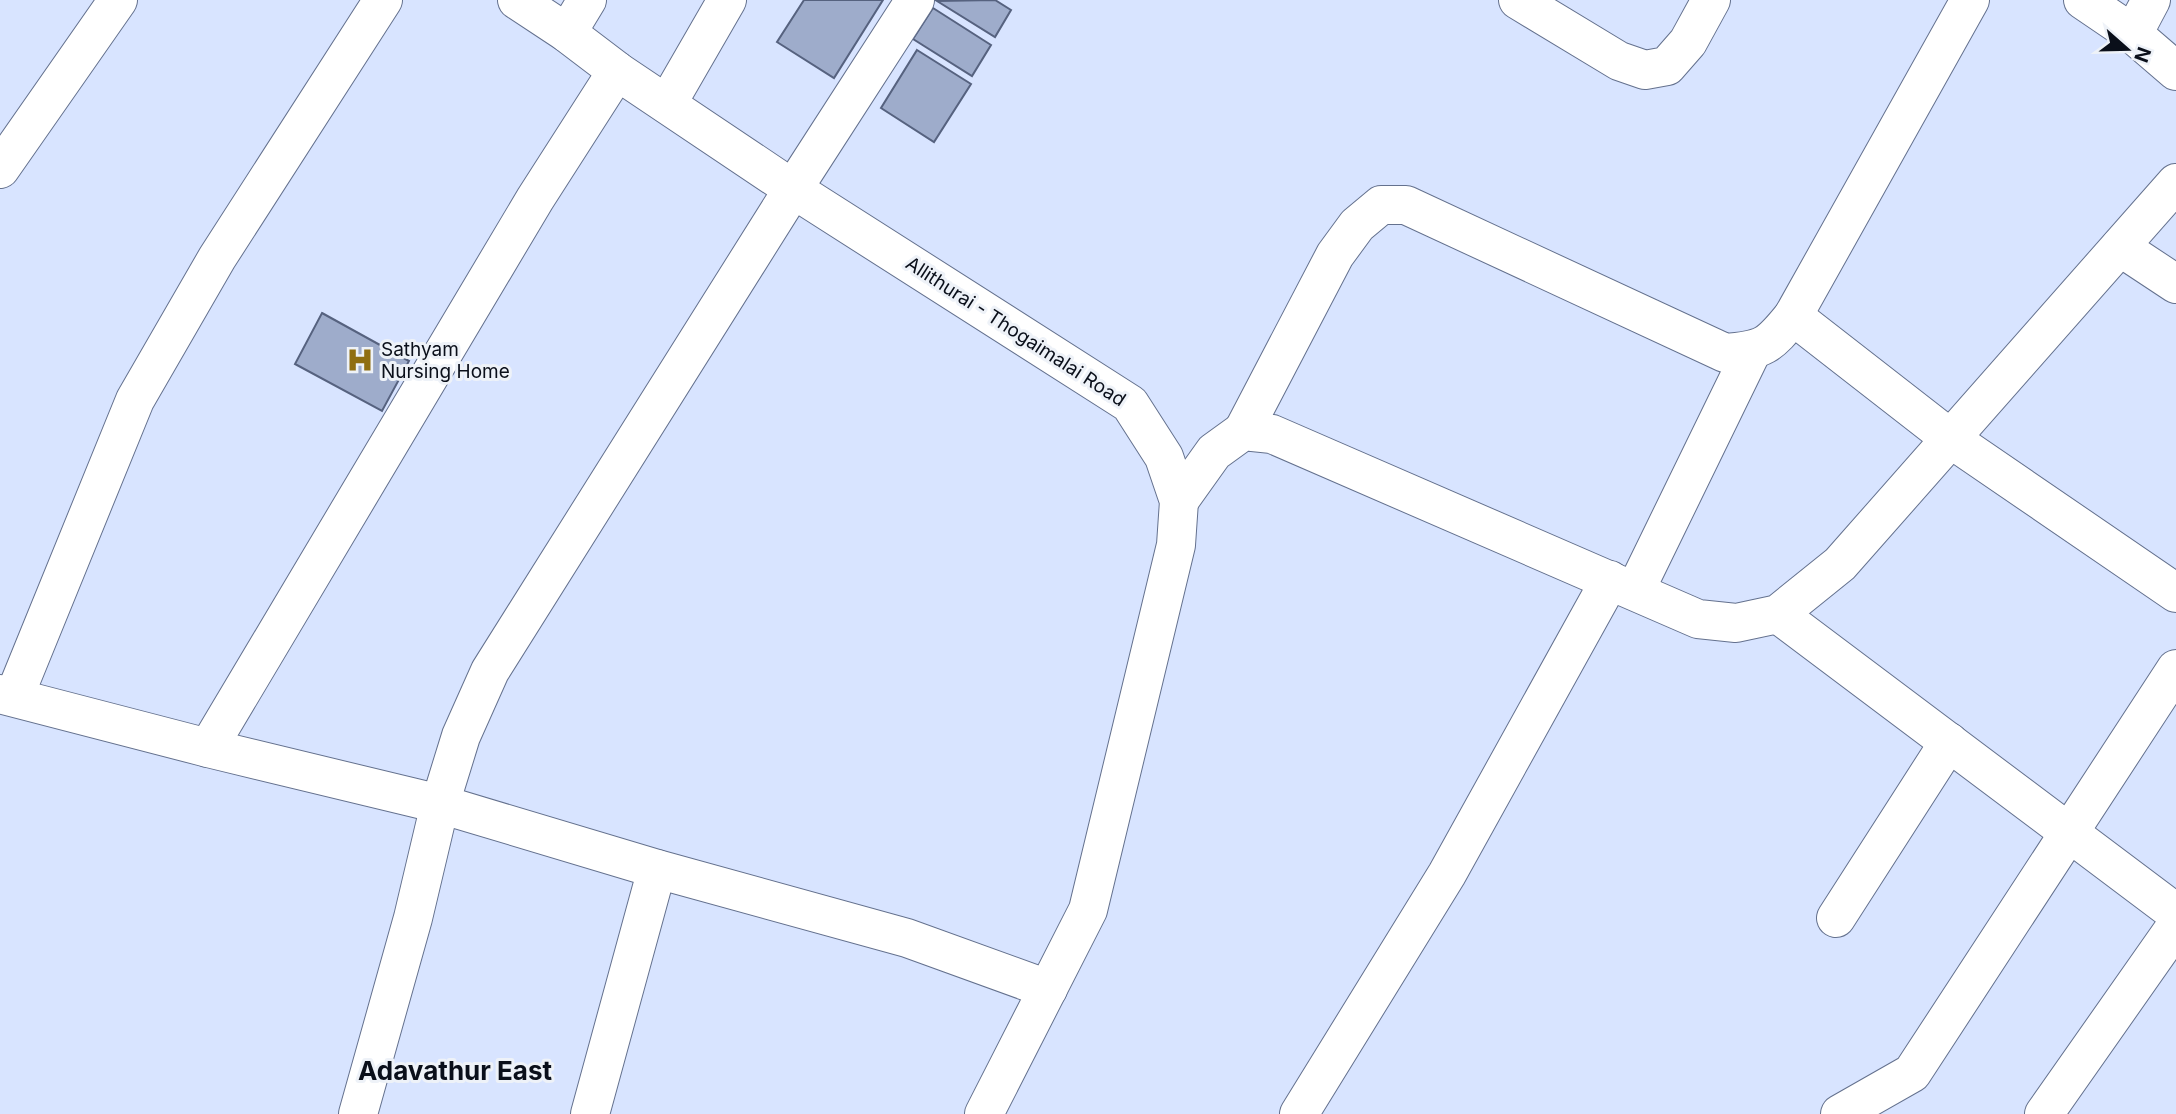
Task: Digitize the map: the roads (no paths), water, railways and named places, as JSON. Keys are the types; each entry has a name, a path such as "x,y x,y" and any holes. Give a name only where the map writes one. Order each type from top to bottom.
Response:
{"street":[{"path":"0,169 118,0"},
{"path":"383,0 216,258 135,400 7,696 440,804 657,869 907,938 1048,989"},
{"name":"Allithurai - Thogaimalai Road","path":"517,0 793,189 1130,404 1164,457 1179,501 1176,545 1088,910 984,1114"},
{"path":"567,33 587,0"},
{"path":"667,104 727,0"},
{"path":"358,1114 413,918 440,804 461,736 490,671 915,0"},
{"path":"1518,0 1619,61 1645,70 1667,66 1688,42 1712,0"},
{"path":"1179,501 1214,452 1242,431 1335,255 1357,225 1381,205 1406,205 1725,352 1752,351 1772,341 1793,316 1970,0"},
{"path":"2082,0 2133,34 2176,71"},
{"path":"2133,34 2151,0"},
{"path":"208,748 535,199 617,71"},
{"path":"1242,431 1272,434 1698,619 1736,623 1779,614 1840,564 2176,183"},
{"path":"2120,247 2176,284"},
{"path":"1793,316 1951,439 2176,593"},
{"path":"1299,1114 1622,585 1752,351"},
{"path":"1779,614 2176,913"},
{"path":"1840,1114 1912,1073 2176,669"},
{"path":"1836,918 1949,742"},
{"path":"590,1114 657,869"},
{"path":"2044,1114 2176,926"}],"place":[{"name":"Sathyam Nursing Home","path":"360,360"}],"district":[{"name":"Adavathur East","path":"455,1071"}]}
